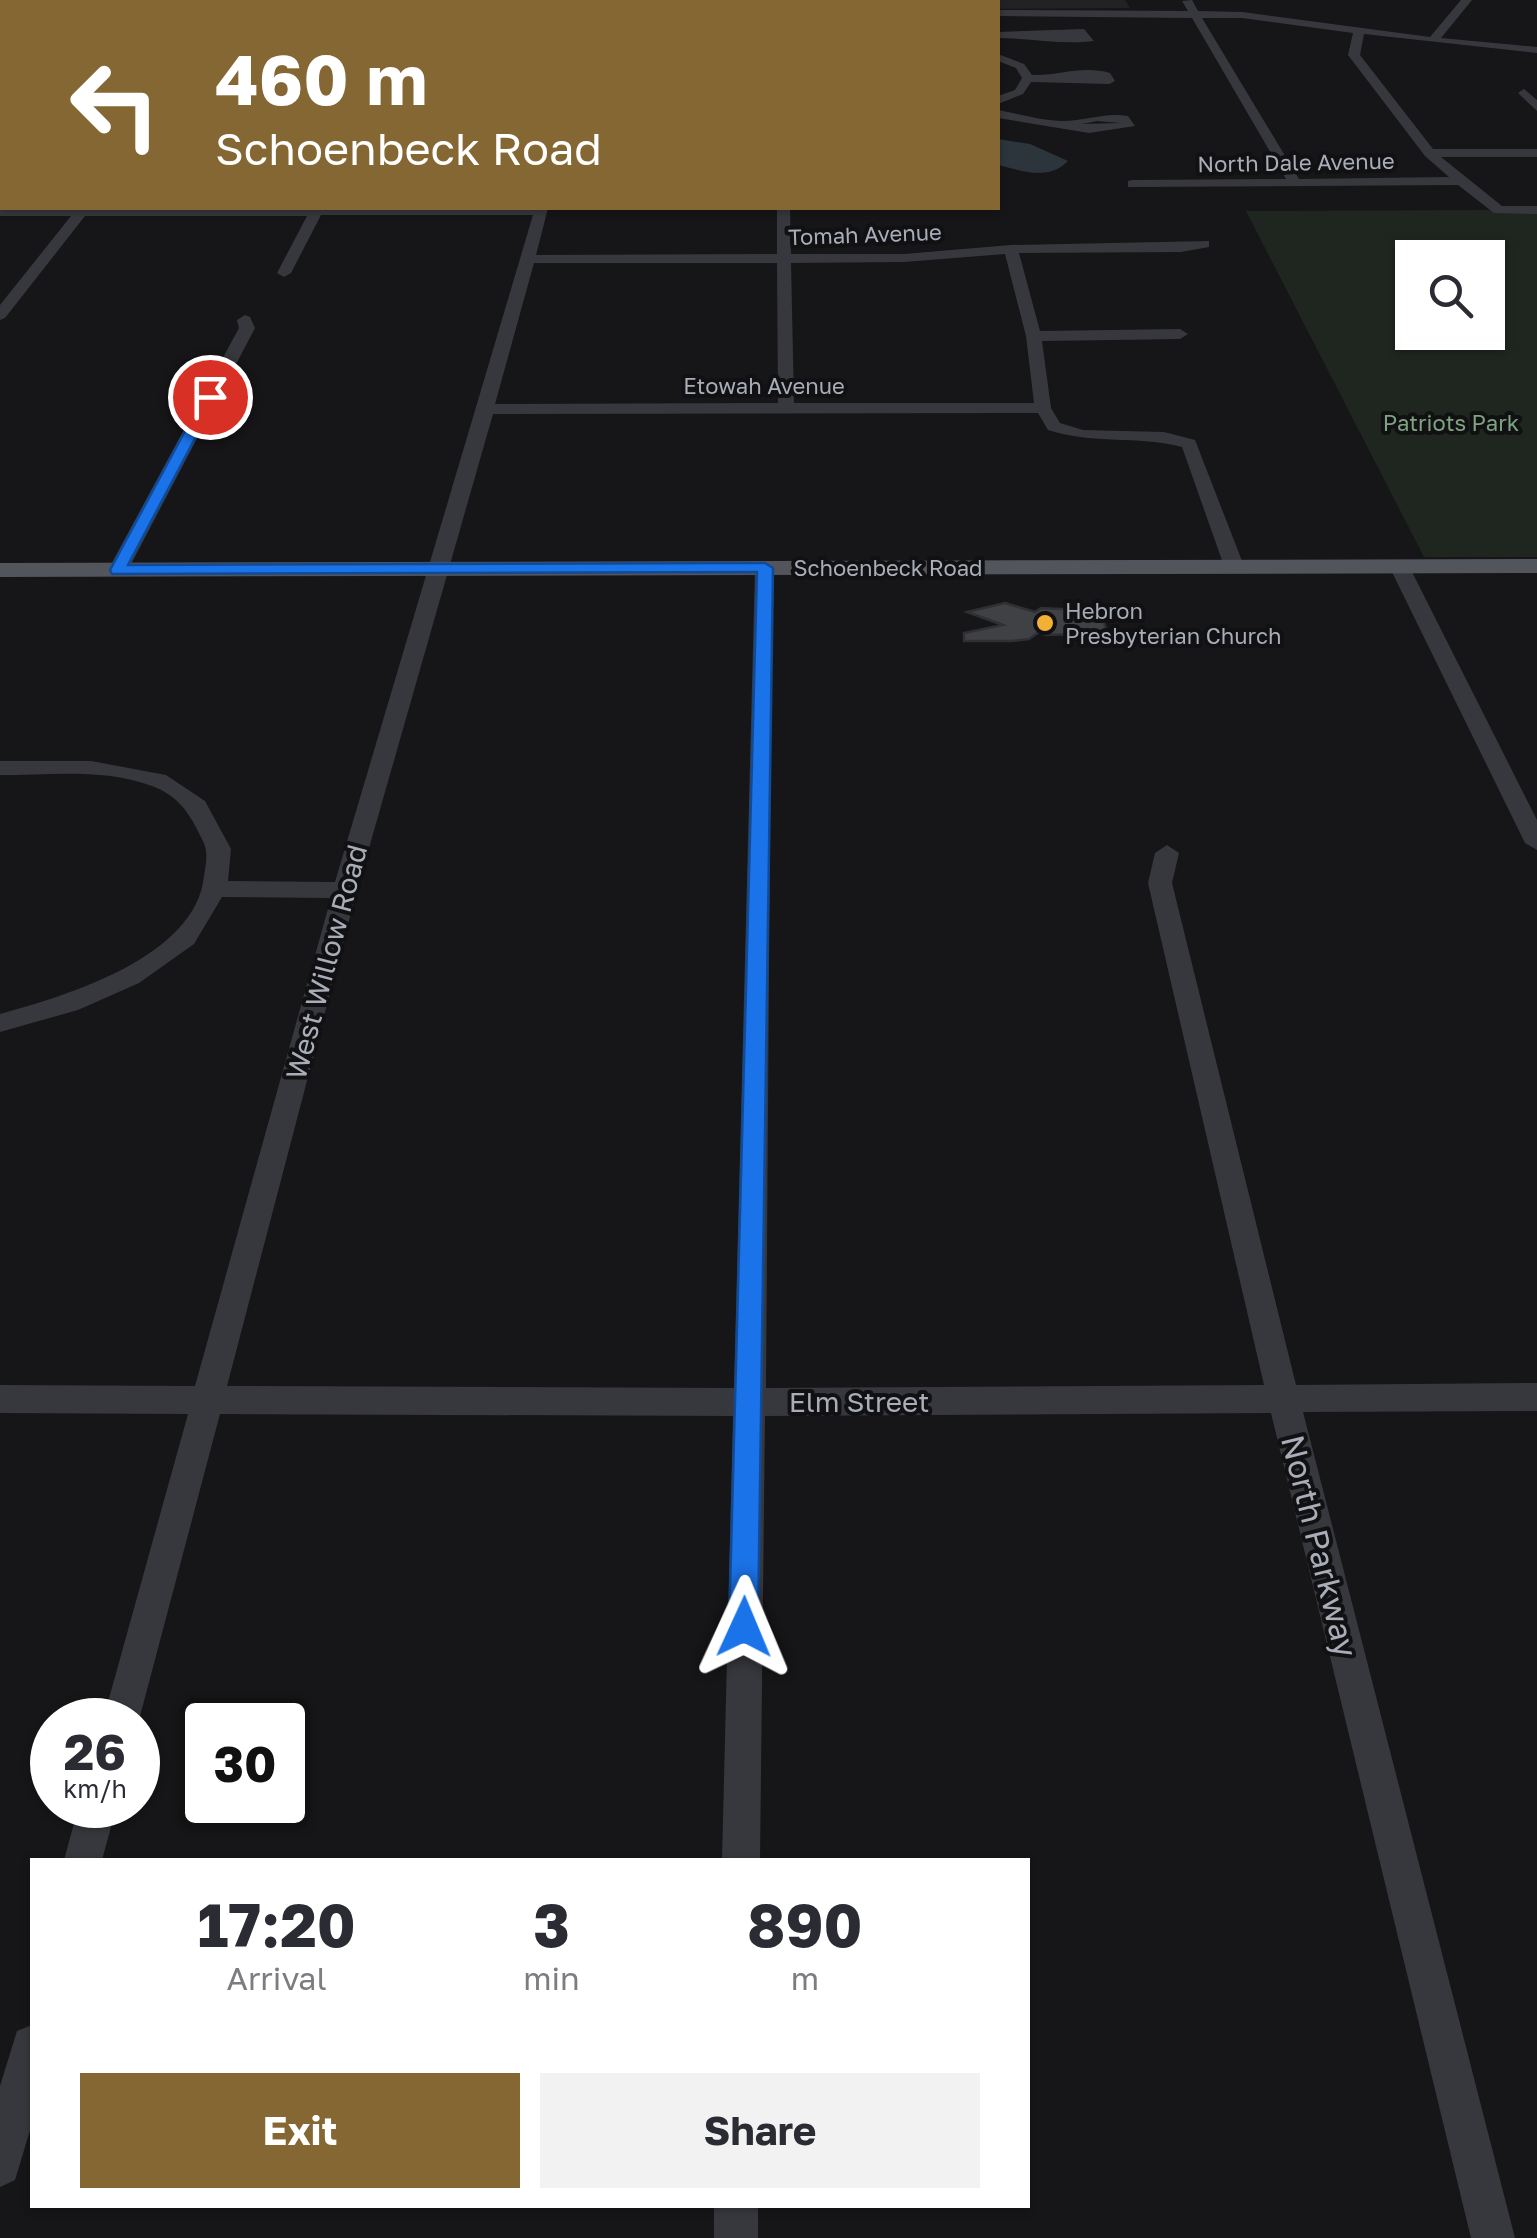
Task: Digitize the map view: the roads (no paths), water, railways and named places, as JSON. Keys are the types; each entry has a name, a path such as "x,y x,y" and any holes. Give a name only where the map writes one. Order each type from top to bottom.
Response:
{"main road":[{"name":"Schoenbeck Road","path":"0,570 1537,566"}],"street":[{"path":"1187,0 1292,180"},
{"path":"1434,40 1467,0"},
{"path":"1302,23 1313,12"},
{"path":"1000,13 1195,13 1537,50"},
{"path":"1359,32 1354,55 1429,153 1498,210 1537,210"},
{"path":"1000,35 1034,35"},
{"path":"1000,58 1020,66 1028,78"},
{"path":"1028,78 1062,78"},
{"path":"1000,99 1018,92 1028,78"},
{"path":"1000,87 1018,92"},
{"path":"1524,93 1537,107"},
{"path":"1000,114 1070,124"},
{"path":"1429,153 1537,153"},
{"name":"North Dale Avenue","path":"1132,184 1461,180"},
{"path":"0,212 485,210"},
{"name":"West Willow Road","path":"127,1698 345,890 542,210"},
{"path":"783,210 786,408"},
{"path":"0,315 80,213"},
{"path":"284,273 315,213"},
{"name":"Tomah Avenue","path":"527,258 904,258 1011,249 1181,248 1204,244 1206,239 1221,243"},
{"path":"1011,249 1034,336 1042,408 1054,426 1081,435 1164,437 1189,444 1234,566"},
{"path":"118,570 247,328 245,320"},
{"path":"1034,336 1180,334"},
{"name":"Etowah Avenue","path":"486,409 1042,408"},
{"path":"1398,566 1537,843"},
{"path":"741,1858 765,568"},
{"path":"0,768 92,768 158,780 194,801 219,848 214,889 184,938 130,977 69,1004 0,1023"},
{"name":"North Parkway","path":"1167,853 1160,883 1283,1398 1493,2238"},
{"path":"214,889 345,890"},
{"name":"Elm Street","path":"0,1399 747,1402 1537,1397"},
{"path":"84,1858 92,1828"},
{"path":"0,2165 30,2053"},
{"path":"736,2208 736,2238"}],"place":[{"name":"Hebron Presbyterian Church","path":"1045,623"}],"park label":[{"name":"Patriots Park","path":"1451,422"}]}
